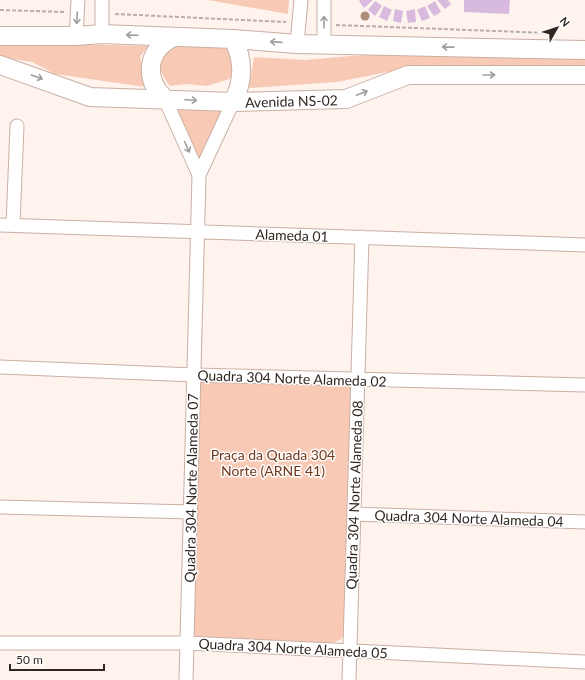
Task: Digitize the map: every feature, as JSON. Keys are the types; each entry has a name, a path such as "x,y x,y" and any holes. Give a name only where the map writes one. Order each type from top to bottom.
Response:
{"street":[{"path":"76,36 78,0"},
{"path":"102,0 102,34"},
{"path":"297,44 300,0"},
{"path":"324,0 324,44"},
{"path":"0,36 76,36 102,34 233,39 297,44 585,50"},
{"path":"165,99 155,87 150,72 151,64 156,50 167,40 174,37"},
{"path":"233,39 240,56 242,75 239,89 233,102"},
{"name":"Avenida NS-02","path":"0,65 90,97 233,102 346,99 408,75 585,75"},
{"name":"Quadra 304 Norte Alameda 07","path":"165,99 199,175"},
{"name":"Quadra 304 Norte Alameda 07","path":"186,680 199,175 233,102"},
{"path":"6,225 17,126"},
{"name":"Alameda 01","path":"6,225 585,245"},
{"name":"Quadra 304 Norte Alameda 08","path":"349,680 362,237"},
{"name":"Quadra 304 Norte Alameda 02","path":"0,367 194,375 585,385"},
{"path":"0,507 191,512"},
{"name":"Quadra 304 Norte Alameda 04","path":"354,514 585,522"},
{"name":"Quadra 304 Norte Alameda 05","path":"0,643 187,644 585,662"}],"green space":[{"path":"208,0 289,0 288,14"},
{"path":"0,42 148,46 140,57 145,77 145,87 55,74 32,62 0,57"},
{"path":"176,46 229,48 235,73 229,79 207,86 186,84 170,86 161,72 159,64 162,56"},
{"path":"418,53 585,57 585,68 418,66 337,82 249,88 254,57 305,60"},
{"path":"165,99 233,102 199,175"},
{"name":"Praça da Quada 304 Norte (ARNE 41)","path":"199,381 352,385 345,635 340,640 327,645 194,637 191,628"}],"building":[{"path":"373,0 364,8 359,1"},
{"path":"437,0 448,0 451,4 445,9"},
{"path":"464,0 510,0 509,14 464,12"},
{"path":"375,1 382,6 375,16 368,10"},
{"path":"435,1 441,12 434,16 427,6"},
{"path":"384,6 392,10 387,21 379,17"},
{"path":"425,6 430,18 422,21 417,10"},
{"path":"395,9 403,11 401,23 393,21"},
{"path":"415,9 416,22 408,23 406,11"}]}
